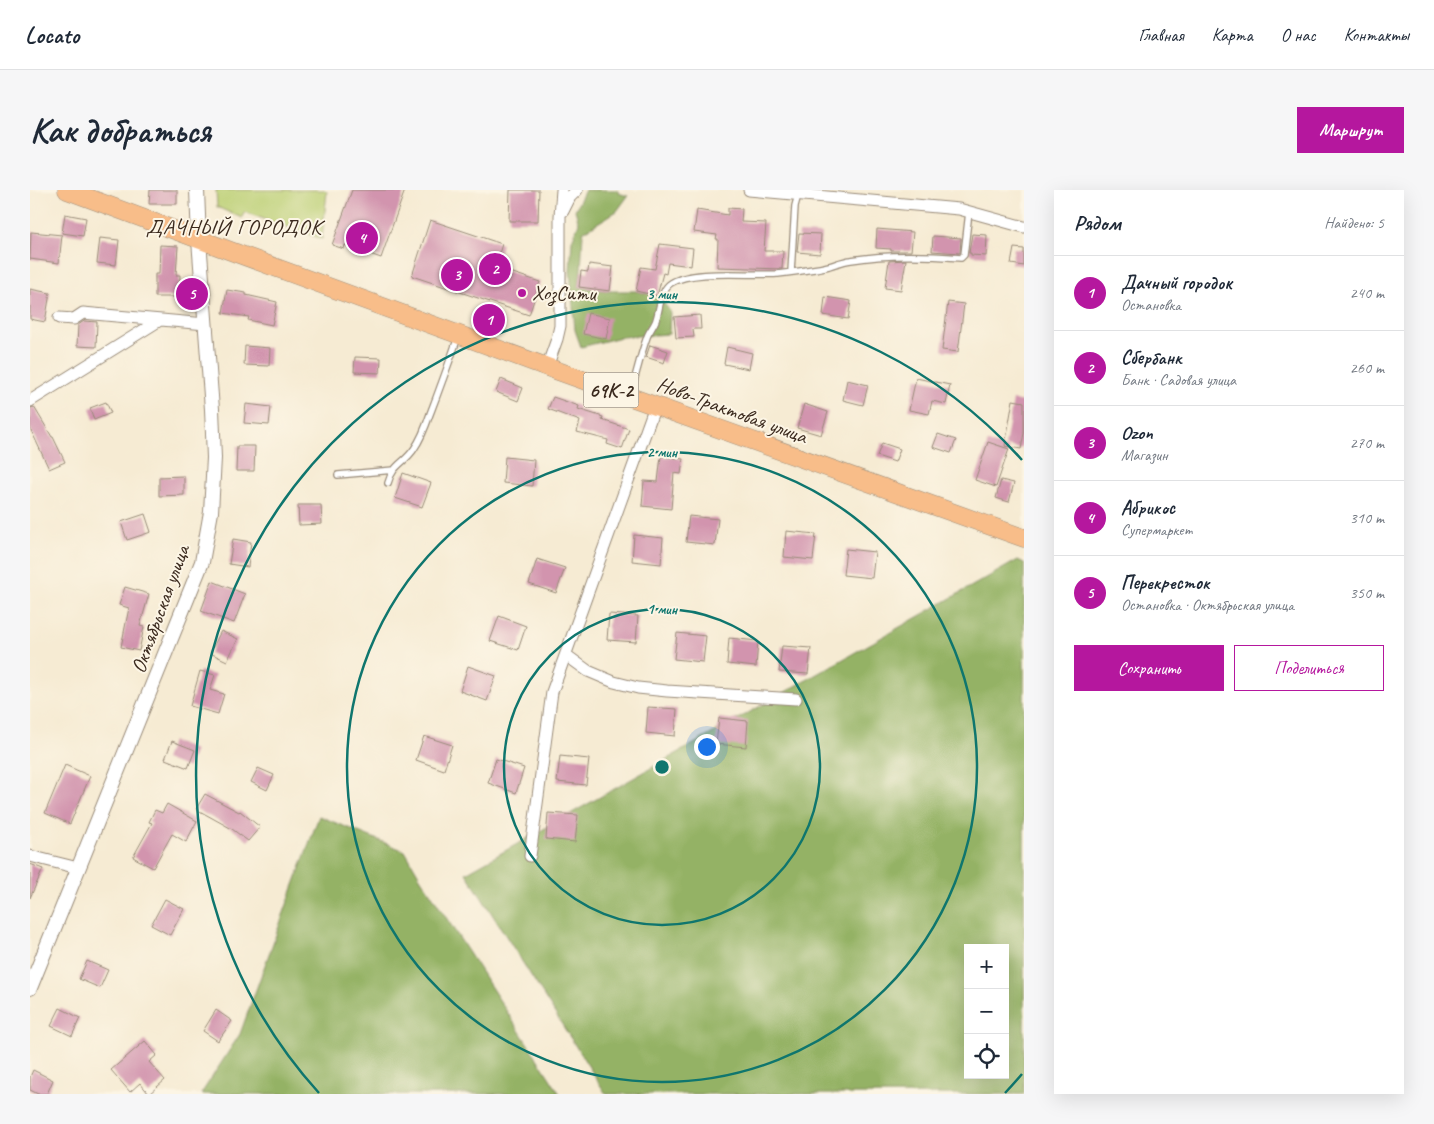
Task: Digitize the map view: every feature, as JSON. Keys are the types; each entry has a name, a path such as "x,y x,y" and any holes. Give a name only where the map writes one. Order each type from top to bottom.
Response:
{"main road":[{"name":"69К-2","path":"67,190 199,240"},
{"name":"Ново-Трактовая улица","path":"199,240 629,397 1024,538"}],"street":[{"name":"Октябрьская улица","path":"30,988 202,562 211,512 214,458 197,190"},
{"path":"547,367 558,338 560,326 560,216 562,190"},
{"path":"560,216 570,197 577,190"},
{"path":"749,190 798,192 959,209 1024,227"},
{"path":"59,318 74,319 82,313 206,324"},
{"path":"30,401 160,320"},
{"path":"530,856 552,692 654,406"},
{"path":"566,656 588,671 614,682 638,688 796,699"},
{"path":"30,856 78,868"}],"lane":[{"path":"790,272 795,206 798,192"},
{"path":"629,397 648,335 656,322 665,289 672,282 688,277 715,274 742,275 808,270 869,257 963,258 969,212"},
{"path":"388,483 394,470 414,450 426,426 459,335"},
{"path":"338,475 394,470"}],"green space":[{"path":"216,190 325,190 327,192 322,239 244,212 242,218 217,207"},
{"path":"585,190 618,190 618,193 628,196 617,211 583,232 579,287 610,291 636,291 658,296 670,311 669,334 621,337 581,347 575,330 570,271 572,240 579,223 575,210"},
{"path":"1018,560 1024,563 1024,1094 606,1094 466,873"},
{"path":"319,816 405,851 560,1094 201,1094 240,1034"}],"building":[{"path":"150,190 177,190 177,204 149,204"},
{"path":"352,190 405,190 381,258 345,245 344,249 332,245"},
{"path":"510,190 539,190 538,221 509,221"},
{"path":"728,208 742,209 741,222 766,223 764,251 783,251 782,269 717,267 717,235 694,232 697,210 728,215"},
{"path":"65,214 86,218 83,236 62,233"},
{"path":"430,220 502,244 495,267 540,282 529,315 412,276"},
{"path":"877,229 913,232 911,251 891,251 891,249 876,248"},
{"path":"31,232 62,235 59,263 30,259"},
{"path":"799,233 821,234 820,254 797,252"},
{"path":"972,234 987,235 986,256 971,255 969,253"},
{"path":"933,236 961,238 960,253 932,251"},
{"path":"100,238 119,240 116,265 97,263"},
{"path":"660,244 693,248 691,266 668,263 666,274 663,273 657,296 636,291 641,267 655,269"},
{"path":"160,245 178,246 176,275 180,275 179,297 155,297 155,274 159,274"},
{"path":"1014,248 1024,249 1024,266 1011,264"},
{"path":"906,260 901,290 885,288 889,261"},
{"path":"589,264 613,267 610,291 579,287 581,271 588,272"},
{"path":"30,289 50,293 45,322 30,319"},
{"path":"227,290 246,293 246,295 277,302 272,325 248,320 249,317 223,313"},
{"path":"825,297 851,301 848,319 823,315"},
{"path":"948,302 964,304 958,352 942,350"},
{"path":"588,313 610,318 606,339 583,334"},
{"path":"700,315 701,329 693,329 694,337 676,338 674,317"},
{"path":"84,321 97,322 96,347 77,346 78,325"},
{"path":"650,345 668,351 664,363 646,357"},
{"path":"245,346 270,348 269,366 244,365"},
{"path":"727,347 752,353 749,369 724,364"},
{"path":"355,357 381,358 380,373 354,372"},
{"path":"916,378 950,385 946,404 932,401 929,414 909,410"},
{"path":"501,379 523,388 518,401 496,392"},
{"path":"847,380 868,385 863,405 843,400"},
{"path":"553,397 579,406 578,409 603,417 602,420 629,429 622,449 607,444 608,440 577,432 580,421 548,409"},
{"path":"1013,400 1024,402 1024,433 1021,449 1005,446"},
{"path":"106,402 111,413 94,420 90,408"},
{"path":"246,404 271,407 269,425 244,423"},
{"path":"804,404 828,412 821,435 797,428"},
{"path":"34,407 53,437 65,462 49,469 30,428 30,408"},
{"path":"938,434 956,440 951,453 933,447"},
{"path":"988,442 1009,449 996,487 975,480"},
{"path":"882,443 900,449 895,462 877,456"},
{"path":"237,446 255,446 254,471 236,471"},
{"path":"661,456 683,459 681,474 674,473 671,509 642,506 644,481 658,482"},
{"path":"505,457 534,460 532,486 503,483"},
{"path":"403,473 431,483 422,507 395,498"},
{"path":"184,476 184,495 159,496 159,477"},
{"path":"1001,480 1014,483 1009,502 996,498"},
{"path":"298,505 321,505 322,524 299,525"},
{"path":"145,514 151,532 127,540 121,522"},
{"path":"689,516 718,519 715,545 686,542"},
{"path":"786,531 816,534 813,560 784,557"},
{"path":"634,535 663,538 661,564 632,561"},
{"path":"233,539 251,542 248,567 229,564"},
{"path":"846,549 875,552 872,578 843,575"},
{"path":"537,559 565,568 556,593 529,584"},
{"path":"212,581 245,594 234,623 201,611"},
{"path":"125,587 149,594 140,626 144,627 139,651 121,647 129,608 119,605"},
{"path":"609,614 638,616 636,642 607,640"},
{"path":"499,616 526,626 518,650 490,641"},
{"path":"221,631 238,639 227,661 210,653"},
{"path":"677,633 706,636 703,662 674,659"},
{"path":"729,638 758,641 756,667 727,664"},
{"path":"782,646 811,648 808,674 779,672"},
{"path":"468,666 496,676 487,701 460,691"},
{"path":"200,671 215,675 210,690 224,694 218,714 190,706"},
{"path":"648,707 677,709 675,736 646,733"},
{"path":"719,718 748,721 746,747 716,744"},
{"path":"424,736 452,745 444,770 416,760"},
{"path":"172,741 195,750 188,768 165,759"},
{"path":"560,756 589,759 586,785 557,782"},
{"path":"496,759 524,768 516,793 488,783"},
{"path":"65,765 90,776 70,824 45,813"},
{"path":"258,768 274,775 267,790 251,782"},
{"path":"205,794 240,811 260,827 248,841 232,829 196,809"},
{"path":"167,804 197,821 186,842 172,834 153,868 133,857 152,823 149,822 155,810 162,813"},
{"path":"548,813 578,815 575,842 546,839"},
{"path":"30,864 43,869 30,898"},
{"path":"165,899 184,909 170,935 151,925"},
{"path":"87,961 108,970 100,988 79,979"},
{"path":"60,1008 80,1018 72,1036 51,1026"},
{"path":"216,1010 232,1021 218,1041 203,1031"},
{"path":"145,1041 157,1055 149,1062 165,1080 149,1094 140,1083 130,1092 111,1070"},
{"path":"33,1070 53,1080 47,1094 38,1094 30,1090 30,1077"}],"place":[{"name":"Абрикос","path":"362,238"},
{"name":"Сбербанк","path":"495,269"},
{"name":"Ozon","path":"457,275"},
{"name":"ХозСити","path":"522,293"},
{"name":"Перекресток","path":"192,294"},
{"name":"Дачный городок","path":"489,320"}],"district":[{"name":"ДАЧНЫЙ ГОРОДОК","path":"234,227"}]}
